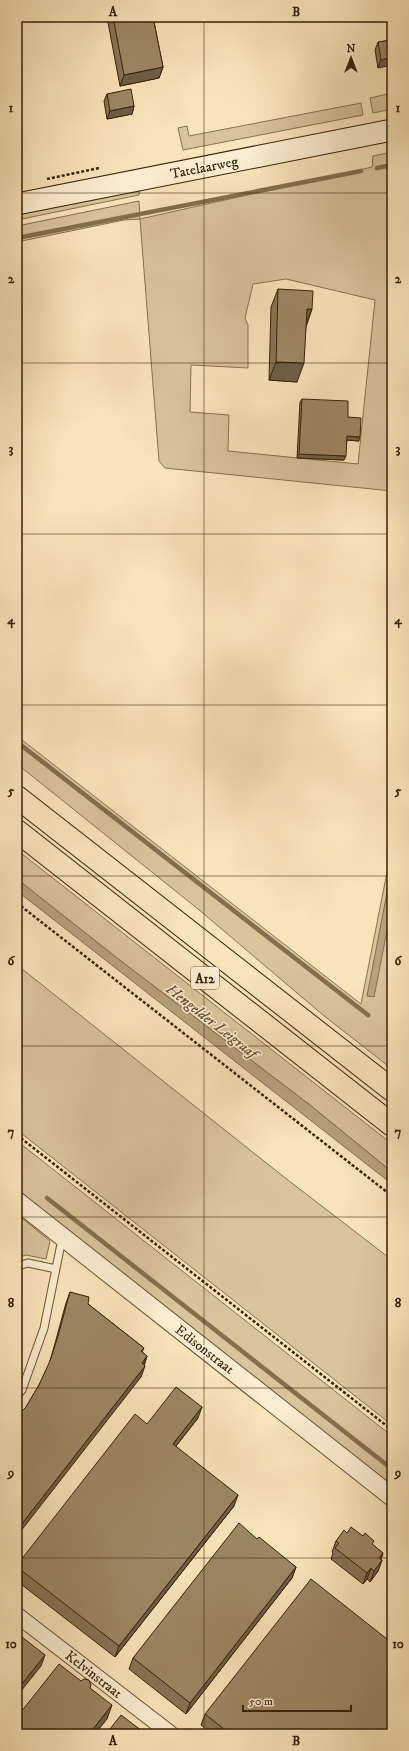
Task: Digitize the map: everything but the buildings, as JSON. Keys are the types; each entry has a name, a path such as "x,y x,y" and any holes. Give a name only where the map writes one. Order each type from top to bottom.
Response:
{"highway":[{"name":"A12","path":"17,797 392,1090"},
{"name":"A12","path":"17,831 392,1125"}],"main road":[{"name":"Tatelaarweg","path":"17,204 392,130"}],"street":[{"name":"Edisonstraat","path":"17,1201 392,1497"},
{"name":"Kelvinstraat","path":"17,1615 171,1734"}],"lane":[{"path":"17,1396 22,1390 44,1328 63,1237"},
{"path":"17,1275 18,1266 28,1263 56,1269"}],"path":[{"path":"17,903 392,1196"},
{"path":"17,1134 392,1430"}],"shaded area":[{"path":"392,93 392,109 373,113 370,98"},
{"path":"361,103 363,115 183,150 178,128 187,126 189,136"},
{"path":"392,152 392,491 165,468 159,461 140,219 372,167 373,156","holes":["286,279 375,300 358,464 228,451 229,415 190,412 191,365 248,368 248,325 245,318 253,284"]},
{"path":"140,187 139,195 17,220 17,213"},
{"path":"139,201 140,219 124,220 17,242 17,226"},
{"path":"17,736 361,1004 392,847 392,1069 323,1015 198,909 17,764"},
{"path":"17,850 392,1144 392,1172 310,1105 117,958 17,879"},
{"path":"392,867 392,905 374,997 367,996"},
{"path":"17,879 117,958 310,1105 392,1172 392,1184 17,891"},
{"path":"17,965 284,1177 392,1260 392,1425 17,1130"},
{"path":"17,1141 392,1436 392,1483 389,1483 17,1191"},
{"path":"17,1214 50,1241 46,1259 26,1255 17,1258"}],"waterway":[{"path":"377,168 392,165"},
{"path":"17,238 361,171"},
{"path":"17,742 368,1015"},
{"path":"47,1198 392,1469"}],"water label":[{"name":"Hengelder Leigraaf","path":"212,1021"}]}
